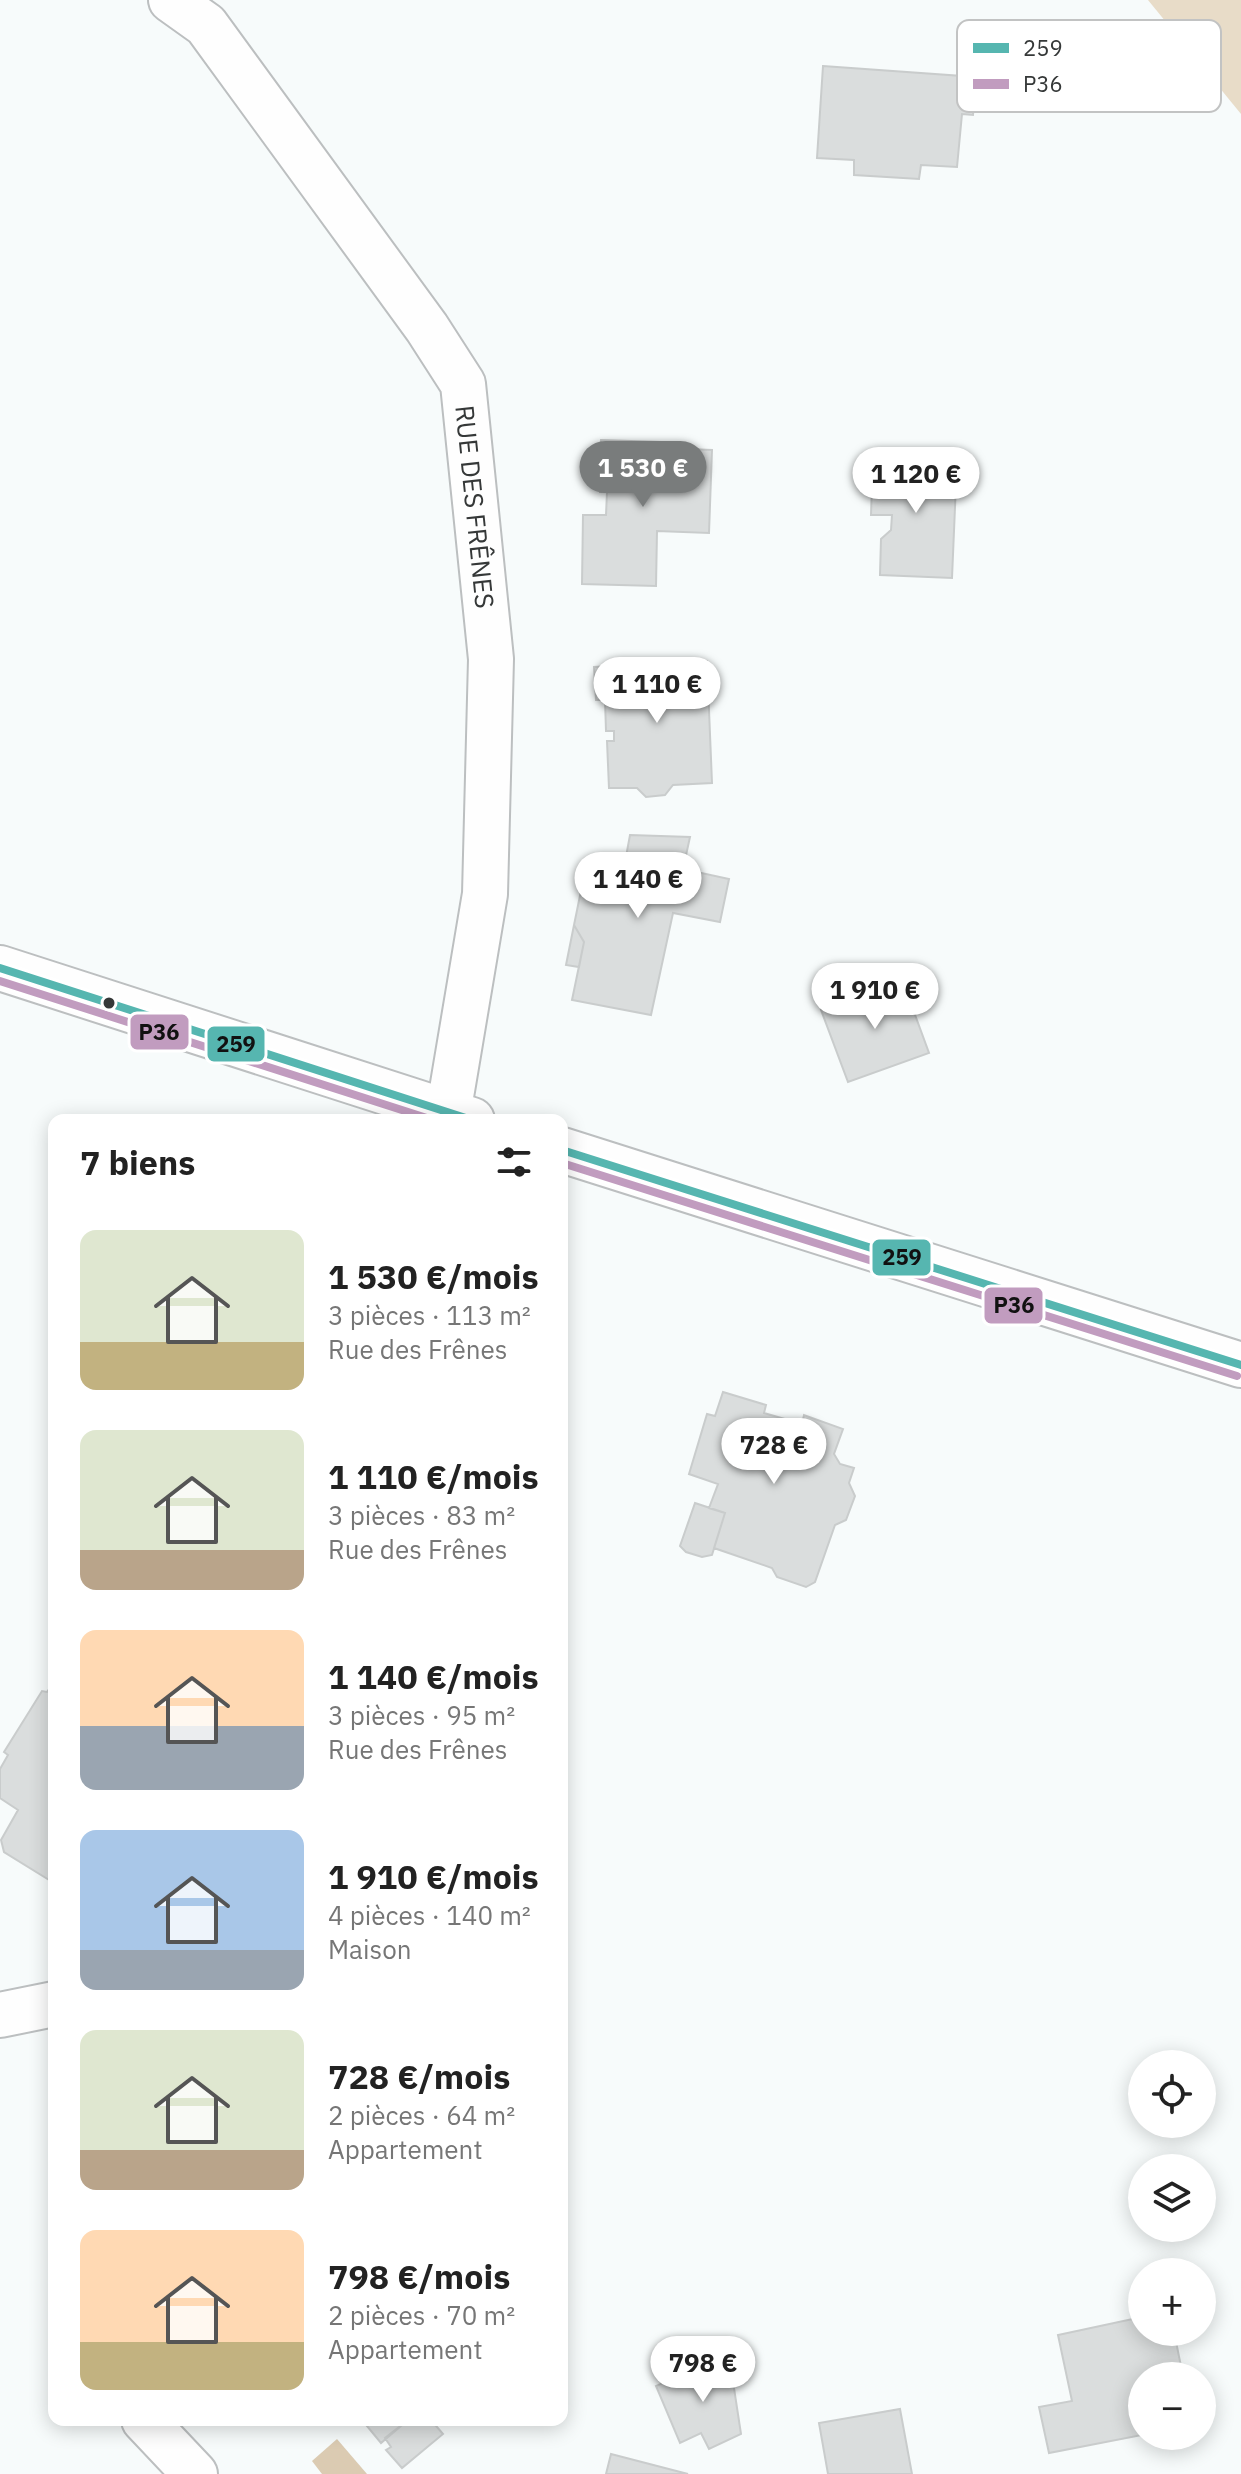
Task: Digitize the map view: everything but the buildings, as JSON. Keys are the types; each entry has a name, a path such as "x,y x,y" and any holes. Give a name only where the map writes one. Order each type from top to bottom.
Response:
{"street":[{"name":"RUE DES FRÊNES","path":"171,0 206,25 427,328 463,384 491,659 485,894 455,1114"},
{"path":"0,968 446,1114"},
{"path":"568,1152 1241,1365"},
{"path":"0,2015 48,2005"},
{"path":"150,2426 195,2474"}],"shaded area":[{"path":"1148,0 1241,0 1241,114 1221,89 1221,20 1164,20"},
{"path":"337,2439 367,2474 322,2474 312,2461"}],"transit line":[{"name":"259","path":"0,968 453,1114"},
{"name":"P36","path":"0,981 414,1114"},
{"name":"259","path":"568,1152 1241,1365"},
{"name":"P36","path":"568,1165 1237,1376"}]}
